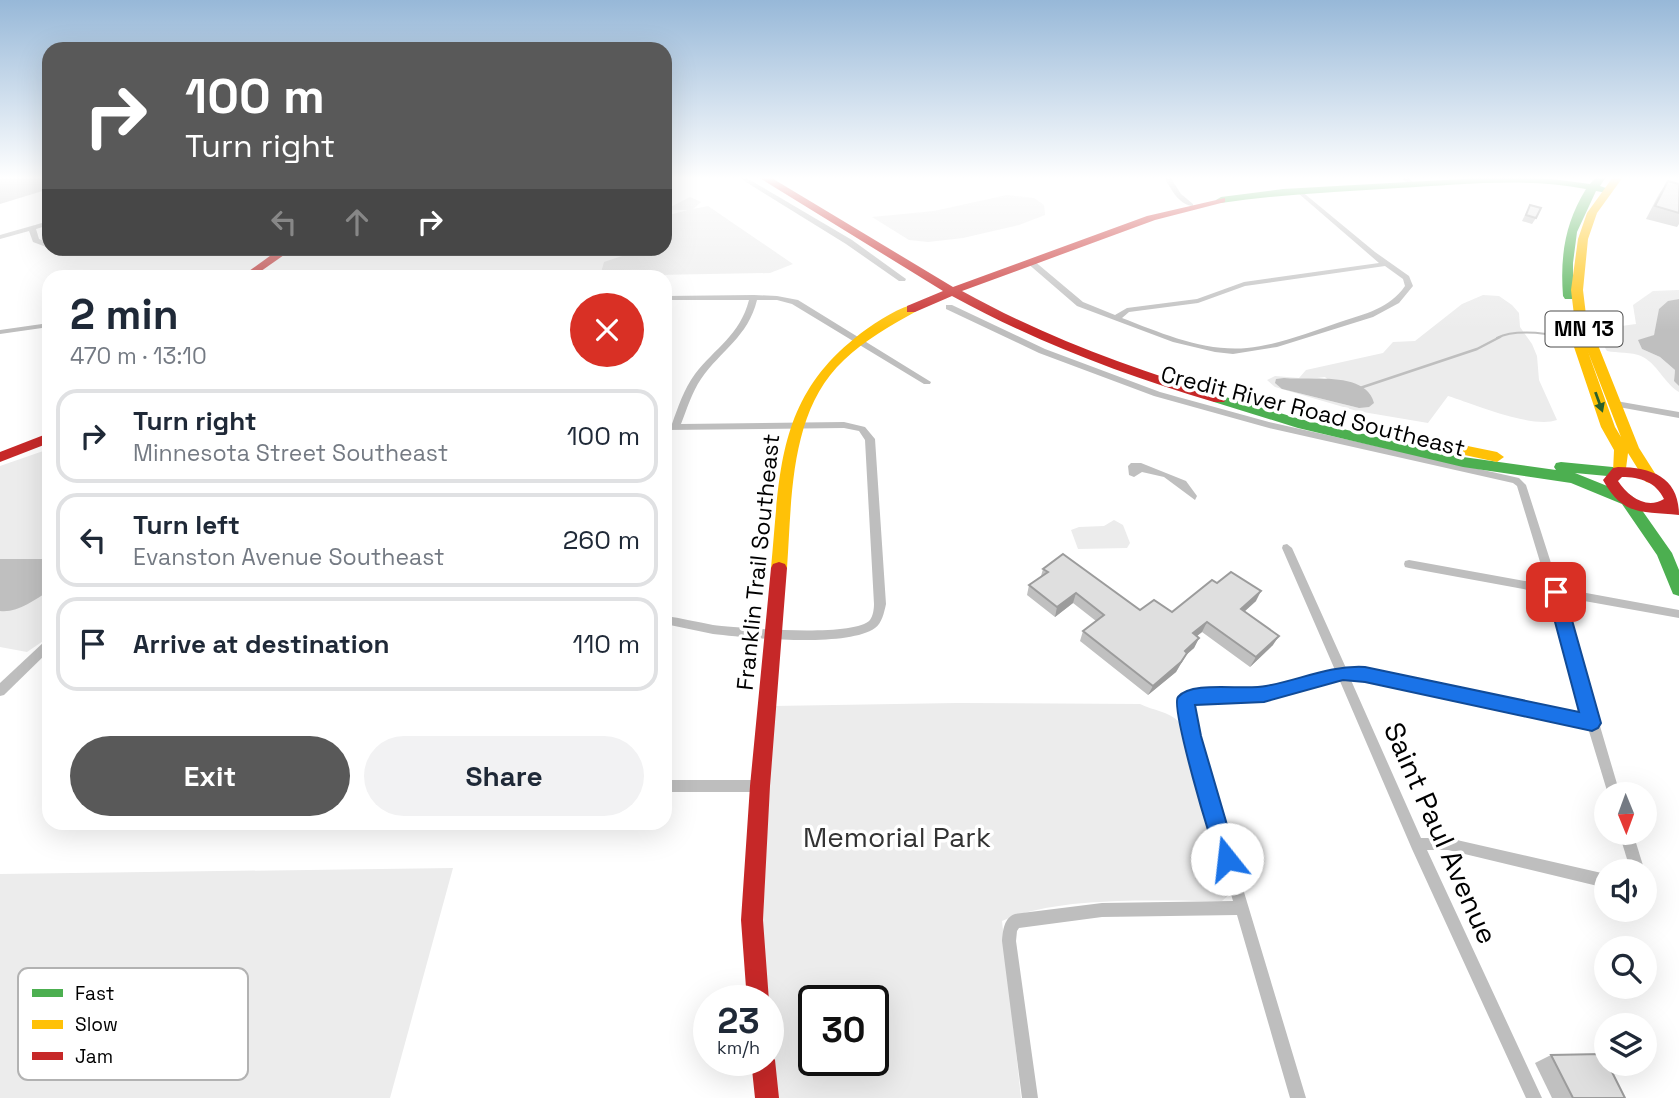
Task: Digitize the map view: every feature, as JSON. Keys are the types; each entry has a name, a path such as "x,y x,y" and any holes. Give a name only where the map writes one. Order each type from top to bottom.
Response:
{"main road":[{"path":"846,228 954,295 1044,337 1196,393 1298,423 1433,456 1574,478 1645,508 1668,509"},
{"path":"856,228 954,295 1112,355 1268,405 1384,434 1502,458 1565,468 1635,472 1679,490"},
{"name":"Franklin Trail Southeast","path":"757,985 752,920 760,786 794,425 803,402 822,374 859,340 918,305 954,295 1030,262 1125,228"},
{"name":"MN 13","path":"1569,228 1566,250 1568,289 1577,338 1608,427 1621,450 1619,472"},
{"name":"MN 13","path":"1587,228 1577,290 1580,315 1632,448 1654,479"},
{"path":"256,270 277,256"},
{"path":"268,270 288,256"},
{"path":"0,448 42,433"},
{"path":"0,457 42,441"},
{"path":"1619,472 1610,480 1611,486 1625,500 1664,552 1679,590"},
{"path":"1654,479 1672,496 1662,530 1679,564"},
{"path":"765,1076 767,1098"}],"street":[{"path":"0,237 31,228"},
{"path":"32,228 36,240 42,243"},
{"path":"826,228 902,279"},
{"path":"1030,262 1051,277 1065,295 1116,317 1195,346 1234,351 1255,349 1383,310 1403,298 1409,286 1406,278 1343,228"},
{"path":"1116,317 1127,310 1198,301 1244,284 1386,264"},
{"name":"Credit River Road Southeast","path":"954,295 1042,351 1157,394 1269,425 1516,480 1521,485 1556,592"},
{"path":"672,423 698,377 746,325 754,297"},
{"path":"672,298 754,297 795,302 927,382"},
{"path":"0,332 42,326"},
{"path":"1616,404 1679,415"},
{"path":"672,426 844,425 862,429 870,439 878,615 873,624 863,631 845,634 773,634 711,629 672,621"},
{"name":"Saint Paul Avenue","path":"1287,548 1417,844 1534,1098"},
{"path":"1409,564 1679,614"},
{"path":"1556,592 1610,782"},
{"path":"0,691 42,651"},
{"path":"1298,1098 1191,736 1185,702 1194,696 1264,695 1343,673 1365,674 1592,723"},
{"path":"672,786 760,786"},
{"path":"1417,844 1448,844 1594,878"},
{"path":"1030,1098 1009,940 1010,929 1015,921 1102,910 1241,908"}],"green space":[{"path":"672,228 741,228 793,264 770,273 672,275 672,270 602,270 604,262 622,256 672,256"},
{"path":"890,228 1005,228 963,238 928,242 909,240"},
{"path":"1679,290 1679,299 1666,304 1658,317 1654,335 1639,341 1642,349 1660,357 1675,370 1674,380 1679,386 1679,392 1647,359 1633,354 1607,351 1598,336 1614,327 1636,324 1633,305 1653,291"},
{"path":"1483,295 1499,296 1519,313 1520,327 1537,356 1539,380 1557,420 1546,422 1518,418 1448,396 1428,423 1357,411 1275,387 1267,380 1275,376 1299,378 1306,370 1383,353 1393,342 1415,341 1462,304","holes":["1325,377 1359,408 1282,389 1300,380"]},
{"path":"42,451 42,642 27,652 0,647 0,466"},
{"path":"1114,520 1123,525 1130,543 1127,548 1078,549 1071,530 1104,526"},
{"name":"Memorial Park","path":"1140,704 1166,713 1179,722 1230,894 1222,901 1140,900 1080,903 1025,913 1002,921 1021,1098 776,1098 773,1076 784,1076 784,985 763,985 761,963 773,706"},
{"path":"453,868 390,1098 0,1098 0,874"}],"shaded area":[{"path":"1679,299 1679,386 1674,381 1675,370 1660,357 1642,349 1638,340 1654,335 1659,309 1668,301"},
{"path":"1276,379 1348,381 1369,393 1374,403 1369,407 1359,408 1282,389 1275,383"},
{"path":"1131,463 1141,463 1186,481 1197,496 1195,500 1164,477 1142,472 1134,477 1129,475 1128,466"},
{"path":"0,559 42,559 42,596 19,608 0,611"}],"building":[{"path":"1063,554 1140,610 1154,600 1172,612 1212,580 1217,583 1231,572 1261,591 1241,609 1279,636 1256,657 1207,622 1193,633 1199,638 1185,651 1187,653 1181,662 1153,686 1083,631 1104,615 1076,593 1057,607 1029,585 1048,572 1043,569"},
{"path":"1594,1054 1594,1076 1614,1076 1625,1098 1573,1098 1551,1055"}],"waterway":[{"path":"1497,338 1514,333 1546,334"},
{"path":"1555,336 1573,338 1561,337"},
{"path":"1360,388 1477,349 1500,337"}],"traffic: fast":[{"path":"1569,296 1567,263 1573,228"},
{"path":"1219,399 1298,423 1463,462 1574,478 1624,499"},
{"path":"1561,467 1618,472"},
{"path":"1627,500 1664,553 1679,590"}],"traffic: slow":[{"path":"1587,228 1577,290 1580,315 1632,448 1651,478"},
{"path":"779,568 792,447 802,414 816,385 838,358 869,333 911,309"},
{"path":"1580,347 1608,427 1621,450 1620,472"},
{"path":"1409,439 1497,457"}],"traffic: jam":[{"path":"847,228 919,272 1015,324 1116,366 1219,399"},
{"path":"911,309 969,284 1123,228"},
{"path":"256,270 277,256"},
{"path":"0,457 42,441"},
{"path":"1618,472 1651,477 1664,486 1672,501 1655,509 1637,506 1621,496 1610,480 1618,472"},
{"path":"1664,508 1679,510"},
{"path":"757,985 752,920 760,786 779,568"},
{"path":"765,1076 767,1098"}],"route":[{"path":"1227,859 1191,736 1185,702 1194,696 1264,695 1343,673 1365,674 1592,723 1556,592"}]}
